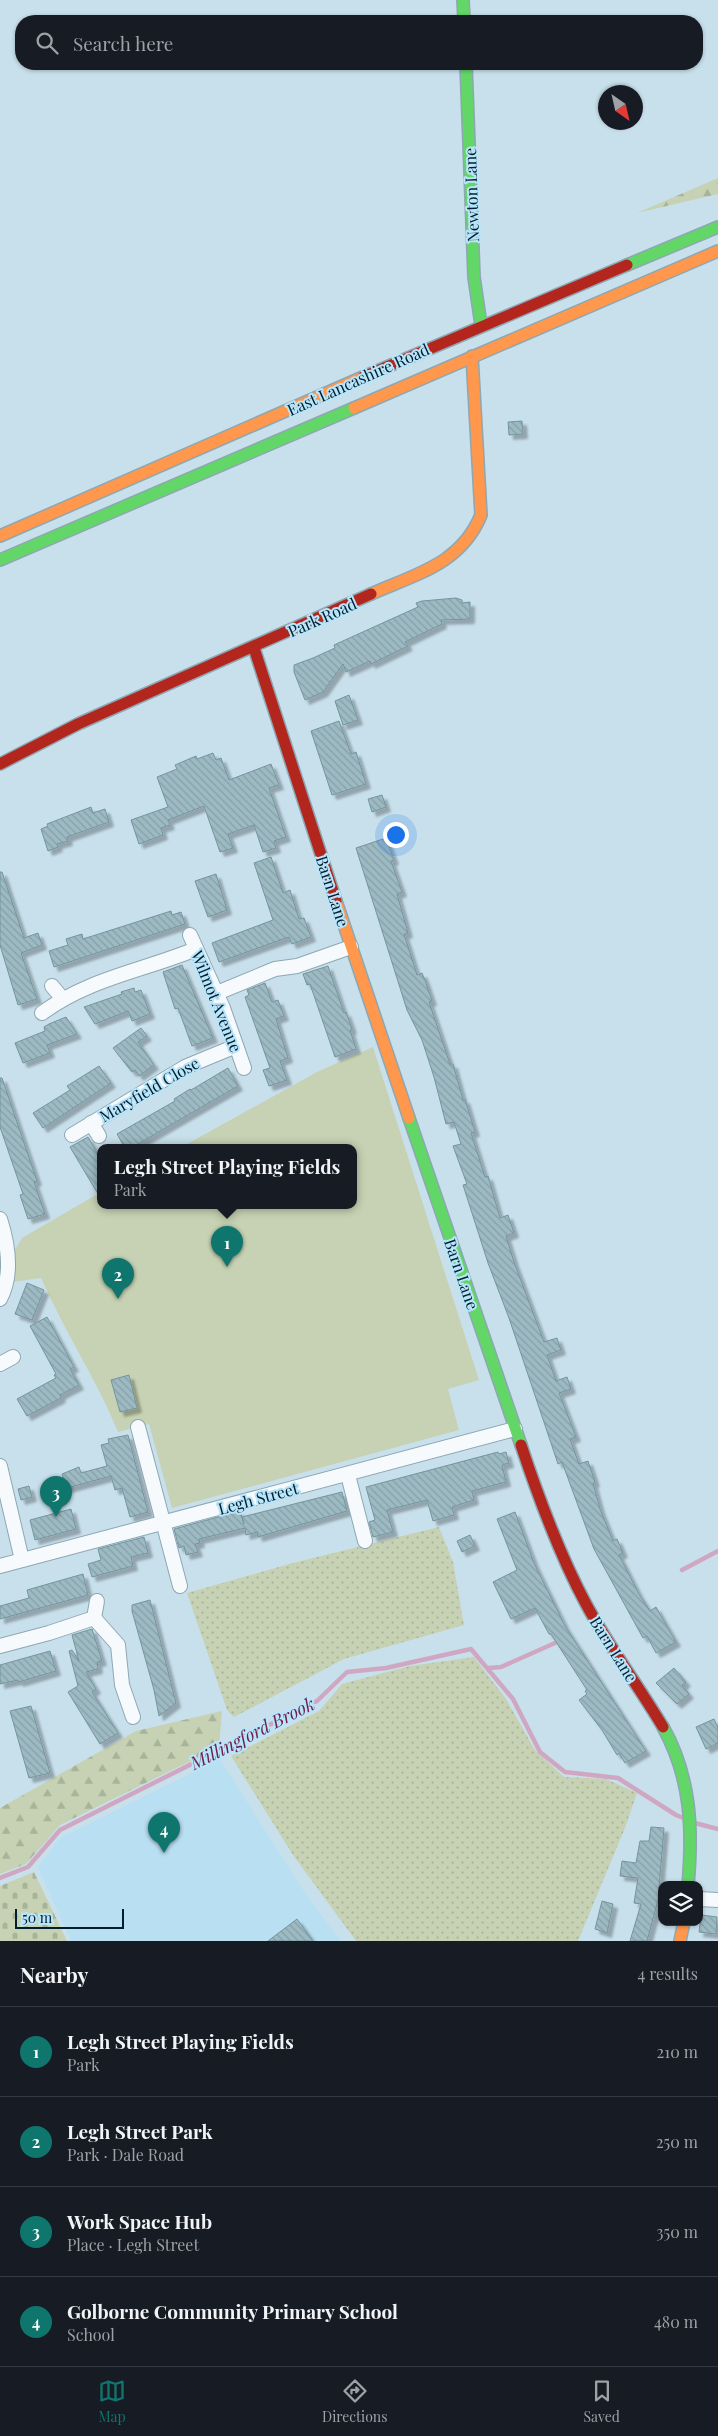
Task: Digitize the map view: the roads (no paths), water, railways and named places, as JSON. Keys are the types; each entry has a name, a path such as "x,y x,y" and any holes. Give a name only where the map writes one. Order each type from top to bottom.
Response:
{"main road":[{"path":"463,0 464,15"},
{"name":"Newton Lane","path":"466,70 474,277 482,325"},
{"name":"East Lancashire Road","path":"0,536 482,325 718,227"},
{"name":"East Lancashire Road","path":"0,560 718,251"},
{"name":"Park Road","path":"0,764 78,724 254,648 427,569 465,548 475,533 481,515 472,356"},
{"name":"Barn Lane","path":"254,648 351,947 539,1499 570,1572 593,1617 674,1747 686,1786 690,1807 688,1881"},
{"path":"680,1941 683,1926"}],"street":[{"name":"Wilmot Avenue","path":"190,935 217,993 244,1068"},
{"path":"217,993 267,971 304,964 351,947"},
{"path":"42,1013 62,998 102,980 130,970 151,966 196,949"},
{"path":"52,986 62,998"},
{"name":"Maryfield Close","path":"72,1134 185,1067 236,1046"},
{"name":"Maryfield Close","path":"91,1123 99,1136"},
{"path":"0,1219 6,1241 8,1269 6,1284 0,1299"},
{"path":"0,1364 13,1357"},
{"path":"138,1427 180,1586"},
{"name":"Legh Street","path":"0,1566 515,1429"},
{"path":"0,1466 22,1560"},
{"path":"348,1474 365,1541"},
{"path":"94,1618 97,1601"},
{"path":"0,1646 94,1618"},
{"path":"94,1618 118,1645 122,1685 133,1717"},
{"path":"703,1898 718,1900"}],"waterway":[{"path":"682,1570 718,1551"},
{"path":"488,1668 501,1667 555,1643"},
{"name":"Millingford Brook","path":"0,1878 28,1867 60,1830 317,1701 347,1672 386,1668 471,1649 513,1699 540,1752 565,1772 618,1778 676,1815 686,1819"},
{"name":"Millingford Brook","path":"695,1823 718,1829"}],"place":[{"name":"Legh Street Playing Fields","path":"227,1267"},
{"name":"Legh Street Park","path":"118,1299"},
{"name":"Work Space Hub","path":"56,1517"},
{"name":"Golborne Community Primary School","path":"164,1853"}]}
